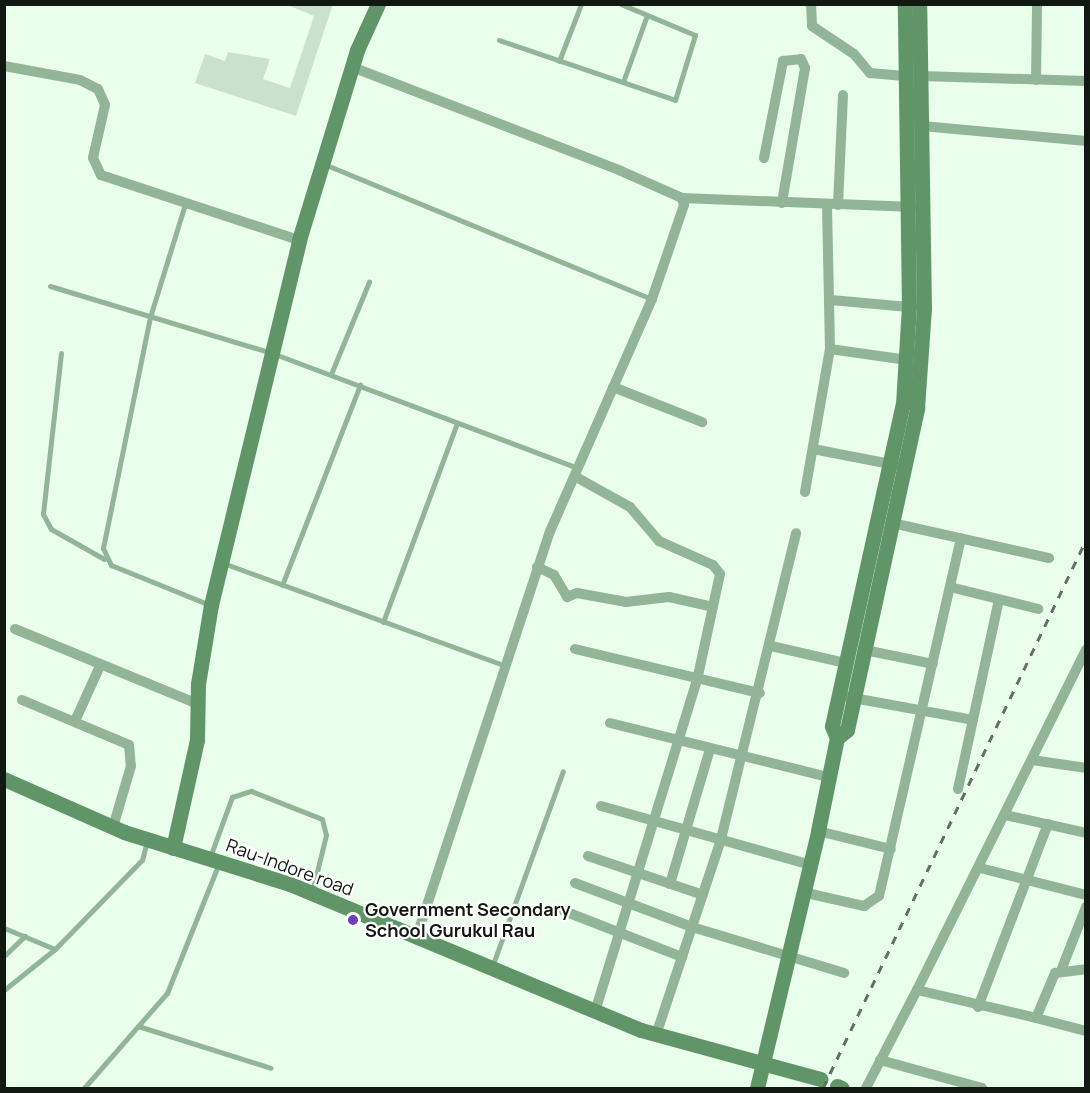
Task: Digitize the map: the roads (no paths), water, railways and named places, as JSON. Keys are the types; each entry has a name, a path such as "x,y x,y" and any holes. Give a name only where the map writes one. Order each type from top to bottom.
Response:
{"street":[{"path":"173,848 200,705 211,605 299,240 352,67 378,4"},
{"path":"811,4 812,26 870,73 1086,81"},
{"path":"757,1089 765,1068 837,738 847,730 846,663 891,464 907,360 922,126 905,4"},
{"path":"846,697 865,650 892,524 907,467 921,362 914,76 920,4"},
{"path":"1036,80 1037,4"},
{"path":"764,158 783,62 801,59 805,68 782,203"},
{"path":"4,66 80,80 98,89 105,105 94,167 185,204 299,240"},
{"path":"352,67 682,198 916,207"},
{"path":"806,492 830,349 832,205 843,95"},
{"path":"922,126 1086,141"},
{"path":"417,936 537,567 652,299 683,212 682,198"},
{"path":"831,300 909,307"},
{"path":"830,349 907,360"},
{"path":"613,387 702,422"},
{"path":"813,449 907,467"},
{"path":"577,473 630,507 659,541 718,569 713,608 697,680 621,933 595,1011"},
{"path":"892,524 1049,558"},
{"path":"656,1035 720,843 744,758 796,533"},
{"path":"802,892 872,905 891,849 961,538"},
{"path":"537,567 554,575 567,597 581,593 626,602 669,597 713,608"},
{"path":"950,587 1038,609"},
{"path":"958,789 999,599"},
{"path":"15,629 100,666 200,705"},
{"path":"771,646 846,663"},
{"path":"575,649 697,680 760,693"},
{"path":"865,650 933,664"},
{"path":"866,1089 980,868 1086,650"},
{"path":"75,721 100,666"},
{"path":"846,697 973,720"},
{"path":"22,700 119,738 133,754 113,828"},
{"path":"610,723 744,758 829,777"},
{"path":"670,884 710,749"},
{"path":"1032,760 1086,768"},
{"name":"Rau-Indore road","path":"4,779 113,828 311,893 656,1035 765,1068 820,1079"},
{"path":"601,806 720,843 808,864"},
{"path":"1005,815 1086,833"},
{"path":"978,1007 1048,824"},
{"path":"818,831 891,849"},
{"path":"588,856 703,895"},
{"path":"980,868 1027,882 1086,895"},
{"path":"575,884 692,927 844,973"},
{"path":"1036,1018 1062,968 1086,907"},
{"path":"564,911 682,957"},
{"path":"1062,968 1086,969"},
{"path":"917,990 978,1007 1036,1018 1086,1031"},
{"path":"880,1060 982,1089"}],"lane":[{"path":"559,61 581,4"},
{"path":"499,40 671,99 678,96 695,35 621,4"},
{"path":"623,82 647,15"},
{"path":"322,163 652,299"},
{"path":"104,559 150,317 185,204"},
{"path":"332,374 369,282"},
{"path":"50,286 272,353 332,374 577,473"},
{"path":"61,353 43,514 51,529 104,559 211,605"},
{"path":"282,585 360,385"},
{"path":"383,622 457,423"},
{"path":"221,562 504,665"},
{"path":"491,968 563,771"},
{"path":"84,1089 138,1026 174,979 215,860 232,797 251,791 325,825 311,893"},
{"path":"4,990 55,949 142,860 147,840"},
{"path":"4,928 55,949"},
{"path":"4,956 25,936"},
{"path":"138,1026 271,1068"}],"railway":[{"path":"823,1088 1086,540"}],"place":[{"name":"Government Secondary School Gurukul Rau","path":"353,920"}]}
